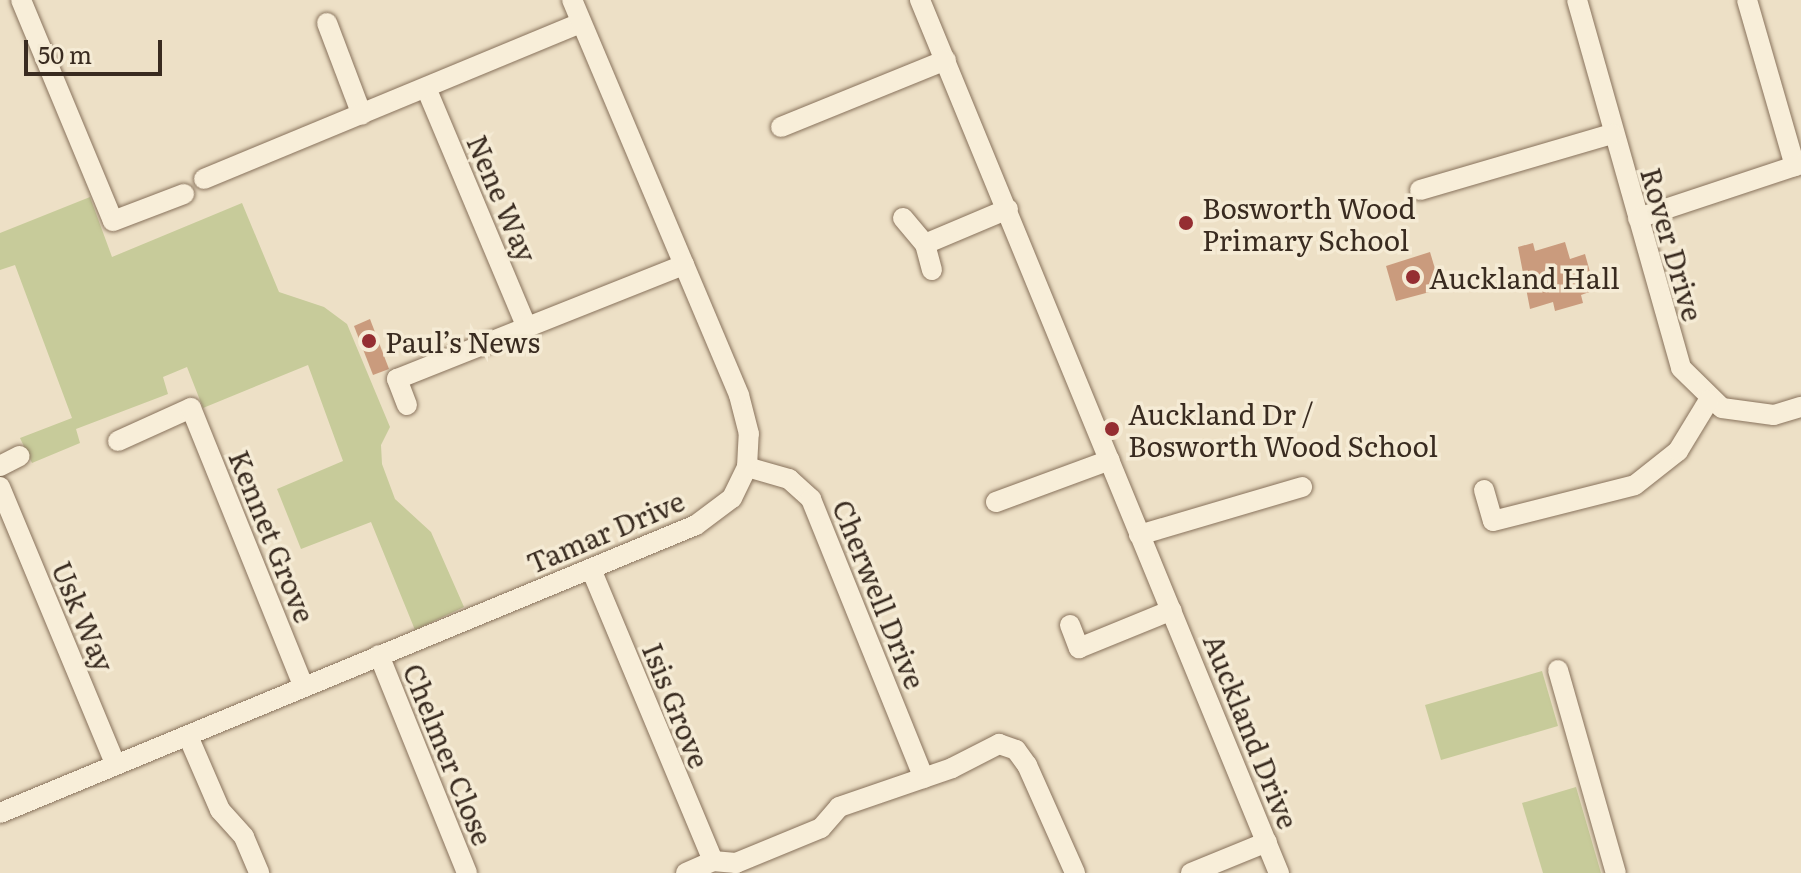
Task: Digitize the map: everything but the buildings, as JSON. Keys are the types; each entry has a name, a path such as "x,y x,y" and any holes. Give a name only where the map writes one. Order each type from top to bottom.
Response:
{"street":[{"path":"21,0 113,221 184,194"},
{"path":"572,0 739,395 749,434 747,467"},
{"name":"Auckland Drive","path":"920,0 1279,873"},
{"name":"Rover Drive","path":"1577,0 1612,134 1681,368 1709,400"},
{"path":"1638,218 1798,165 1747,0"},
{"path":"327,23 362,115"},
{"path":"204,179 427,90 581,23"},
{"path":"781,127 946,60"},
{"name":"Nene Way","path":"427,90 526,326"},
{"path":"1420,190 1612,134"},
{"path":"925,244 1008,209"},
{"path":"903,218 925,244 932,270"},
{"path":"407,405 397,379 684,265"},
{"path":"1484,490 1493,521 1635,485 1678,451 1709,400 1756,415 1801,407"},
{"name":"Kennet Grove","path":"118,441 191,408 303,685"},
{"path":"0,466 20,456"},
{"path":"996,502 1110,460"},
{"name":"Tamar Drive","path":"0,813 303,685 591,569 719,510 747,467"},
{"name":"Cherwell Drive","path":"747,467 789,479 811,499 924,778"},
{"name":"Usk Way","path":"0,487 116,765"},
{"path":"1139,535 1302,487"},
{"name":"Isis Grove","path":"591,569 721,865"},
{"name":"Auckland Drive","path":"1070,625 1079,648 1172,610"},
{"name":"Chelmer Close","path":"379,655 467,873"},
{"path":"1558,670 1616,873"},
{"path":"188,736 220,810 244,837 259,873"},
{"path":"686,873 721,865 821,828 839,807 924,778 999,744 1016,750 1075,873"},
{"path":"1191,873 1267,842"}],"green space":[{"path":"90,197 112,257 242,203 279,292 324,307 347,324 390,427 381,445 382,464 395,499 431,532 464,607 415,630 371,522 301,549 277,489 343,461 308,365 203,408 187,367 163,377 168,394 76,429 80,443 32,463 20,438 72,418 15,265 0,270 0,233"},
{"path":"1542,671 1558,726 1441,760 1425,705"},
{"path":"1576,787 1601,873 1543,873 1522,803"}],"place":[{"name":"Bosworth Wood Primary School","path":"1186,223"},
{"name":"Auckland Hall","path":"1413,277"},
{"name":"Paul’s News","path":"369,341"},
{"name":"Auckland Dr / Bosworth Wood School","path":"1112,429"}]}
